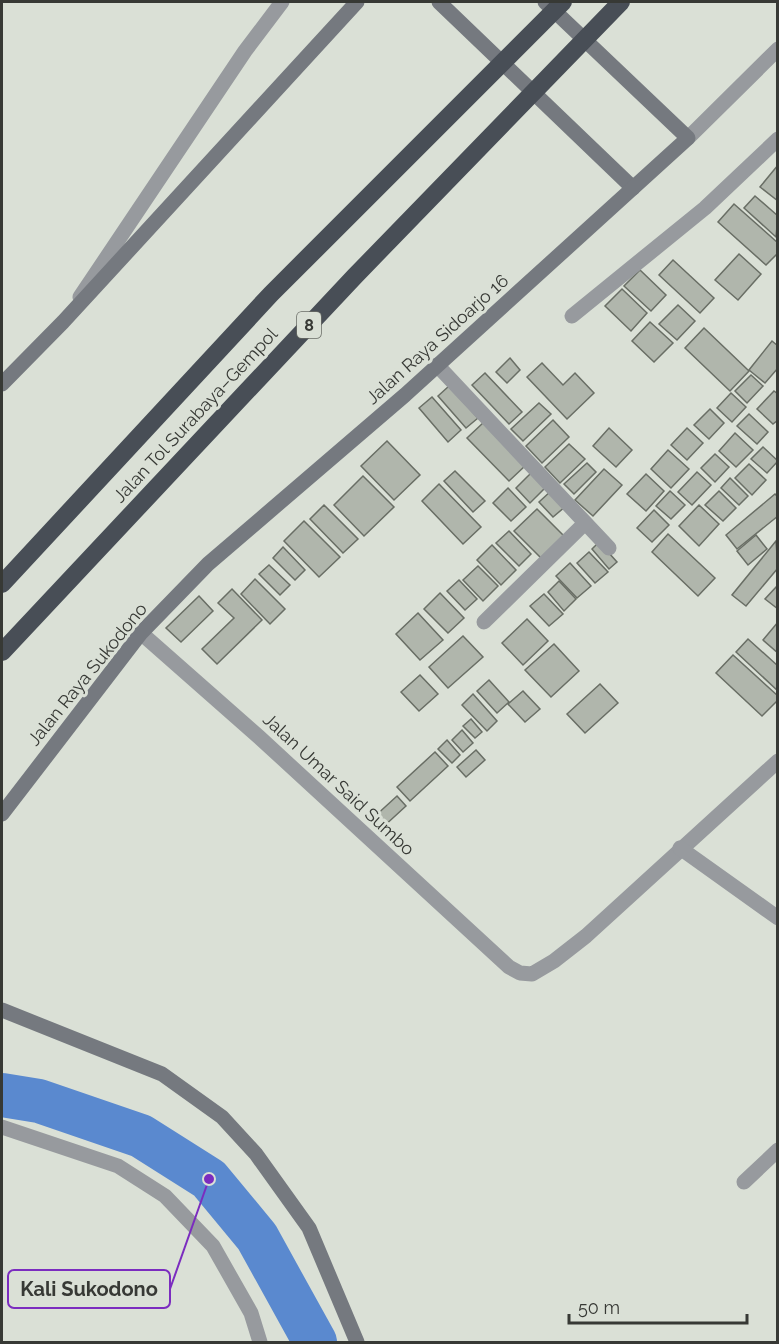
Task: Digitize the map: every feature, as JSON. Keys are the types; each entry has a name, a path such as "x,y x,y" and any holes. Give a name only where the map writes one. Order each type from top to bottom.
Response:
{"highway":[{"name":"Jalan Tol Surabaya–Gempol","path":"2,584 271,294 563,2"},
{"name":"Jalan Tol Surabaya–Gempol","path":"2,652 355,276 621,2"}],"main road":[{"path":"2,384 63,322 357,2"},
{"path":"439,2 633,188"},
{"path":"545,2 688,138"},
{"name":"Jalan Raya Sidoarjo 16","path":"208,564 405,395 688,138"},
{"name":"Jalan Raya Sukodono","path":"2,814 141,633 208,564"},
{"path":"2,1010 162,1074 222,1117 256,1154 309,1228 357,1342"}],"street":[{"path":"63,322 244,51 282,2"},
{"path":"688,138 777,49"},
{"path":"572,316 705,208 777,139"},
{"path":"437,365 609,548"},
{"path":"484,622 585,523"},
{"name":"Jalan Umar Said Sumbo","path":"141,633 259,737 509,967 520,973 532,974 554,961 586,936 680,848"},
{"path":"777,761 680,848 777,918"},
{"path":"2,1127 118,1166 165,1196 213,1246 251,1313 260,1342"},
{"path":"744,1182 777,1150"}],"building":[{"path":"778,165 778,201 760,187"},
{"path":"755,196 778,216 776,237 744,208"},
{"path":"734,204 778,243 778,253 766,265 718,222"},
{"path":"739,254 761,274 738,300 715,280"},
{"path":"673,260 714,298 700,313 659,275"},
{"path":"640,270 666,295 651,311 624,286"},
{"path":"622,289 647,313 631,331 605,306"},
{"path":"678,305 695,321 677,340 659,324"},
{"path":"650,322 673,343 654,362 632,341"},
{"path":"704,328 749,371 730,391 685,348"},
{"path":"772,341 778,346 778,368 765,383 749,370"},
{"path":"510,358 520,370 507,383 496,372"},
{"path":"542,363 563,385 575,373 594,393 567,419 527,377"},
{"path":"485,373 522,412 509,424 472,385"},
{"path":"751,375 763,386 747,403 735,391"},
{"path":"449,386 478,418 466,428 438,396"},
{"path":"774,391 778,394 778,420 773,424 757,409"},
{"path":"731,393 746,407 732,422 717,408"},
{"path":"432,397 461,430 448,442 419,408"},
{"path":"539,403 551,414 523,441 511,429"},
{"path":"710,409 724,423 709,439 694,425"},
{"path":"749,414 768,432 757,444 737,426"},
{"path":"553,420 569,437 542,463 526,446"},
{"path":"484,422 526,465 509,481 467,438"},
{"path":"609,428 632,450 616,467 593,446"},
{"path":"687,428 703,443 687,460 671,445"},
{"path":"735,433 753,450 736,467 719,451"},
{"path":"387,441 420,475 394,500 361,466"},
{"path":"569,444 585,459 560,483 545,467"},
{"path":"763,447 778,461 767,473 751,459"},
{"path":"668,450 689,469 671,488 651,469"},
{"path":"715,454 729,467 715,482 701,468"},
{"path":"587,463 596,472 574,494 564,484"},
{"path":"749,464 766,480 752,495 735,478"},
{"path":"604,469 622,485 593,516 575,500"},
{"path":"455,471 485,501 473,512 444,481"},
{"path":"532,472 546,487 530,503 516,488"},
{"path":"697,472 711,485 692,505 678,492"},
{"path":"646,474 664,491 646,511 627,494"},
{"path":"363,476 394,507 364,536 334,505"},
{"path":"730,478 748,496 739,505 721,488"},
{"path":"439,484 481,527 463,544 422,501"},
{"path":"508,488 526,507 511,521 493,503"},
{"path":"551,491 566,506 553,517 539,502"},
{"path":"670,491 685,505 671,519 656,506"},
{"path":"719,491 736,508 723,521 705,505"},
{"path":"775,494 778,497 778,516 737,549 726,535"},
{"path":"324,505 358,539 343,553 310,519"},
{"path":"699,505 719,524 699,546 679,526"},
{"path":"537,509 565,537 542,559 514,531"},
{"path":"654,510 669,525 652,542 637,528"},
{"path":"304,521 340,557 319,577 284,541"},
{"path":"509,531 531,554 519,566 496,543"},
{"path":"668,534 715,578 698,596 652,552"},
{"path":"756,535 767,549 748,565 737,551"},
{"path":"776,541 778,568 746,606 732,595"},
{"path":"599,542 617,562 609,569 592,549"},
{"path":"492,545 516,570 501,585 477,560"},
{"path":"283,547 305,570 295,580 273,558"},
{"path":"589,552 608,572 595,583 577,563"},
{"path":"570,563 591,586 577,598 556,576"},
{"path":"269,565 290,585 280,595 259,574"},
{"path":"478,566 498,586 483,601 463,580"},
{"path":"255,579 285,609 270,624 241,594"},
{"path":"459,580 477,599 465,610 447,591"},
{"path":"559,581 576,599 564,611 548,592"},
{"path":"778,585 778,609 765,599"},
{"path":"232,589 262,620 217,664 202,649 234,618 218,603"},
{"path":"440,593 464,618 448,633 424,609"},
{"path":"544,594 563,614 549,626 530,606"},
{"path":"199,596 213,611 181,642 166,628"},
{"path":"418,613 443,640 420,660 396,634"},
{"path":"527,619 548,641 523,665 502,643"},
{"path":"778,622 778,653 763,640"},
{"path":"463,636 483,657 448,688 429,667"},
{"path":"748,639 778,666 778,691 736,652"},
{"path":"554,644 579,671 551,697 525,670"},
{"path":"733,655 778,696 778,700 762,716 716,673"},
{"path":"420,675 438,694 419,711 401,692"},
{"path":"489,680 509,702 497,713 477,691"},
{"path":"600,684 618,703 585,733 567,714"},
{"path":"523,691 540,709 525,722 508,704"},
{"path":"473,694 497,721 487,731 462,705"},
{"path":"471,719 482,732 475,738 463,726"},
{"path":"462,730 473,743 463,752 452,740"},
{"path":"447,740 460,755 452,763 438,749"},
{"path":"476,750 485,760 466,777 457,767"},
{"path":"435,752 448,766 410,801 397,787"},
{"path":"397,796 406,806 382,828 373,818"}],"waterway":[{"path":"2,1095 39,1101 141,1136 209,1179 257,1237 315,1342"}],"place":[{"name":"Kali Sukodono","path":"209,1179"}]}
